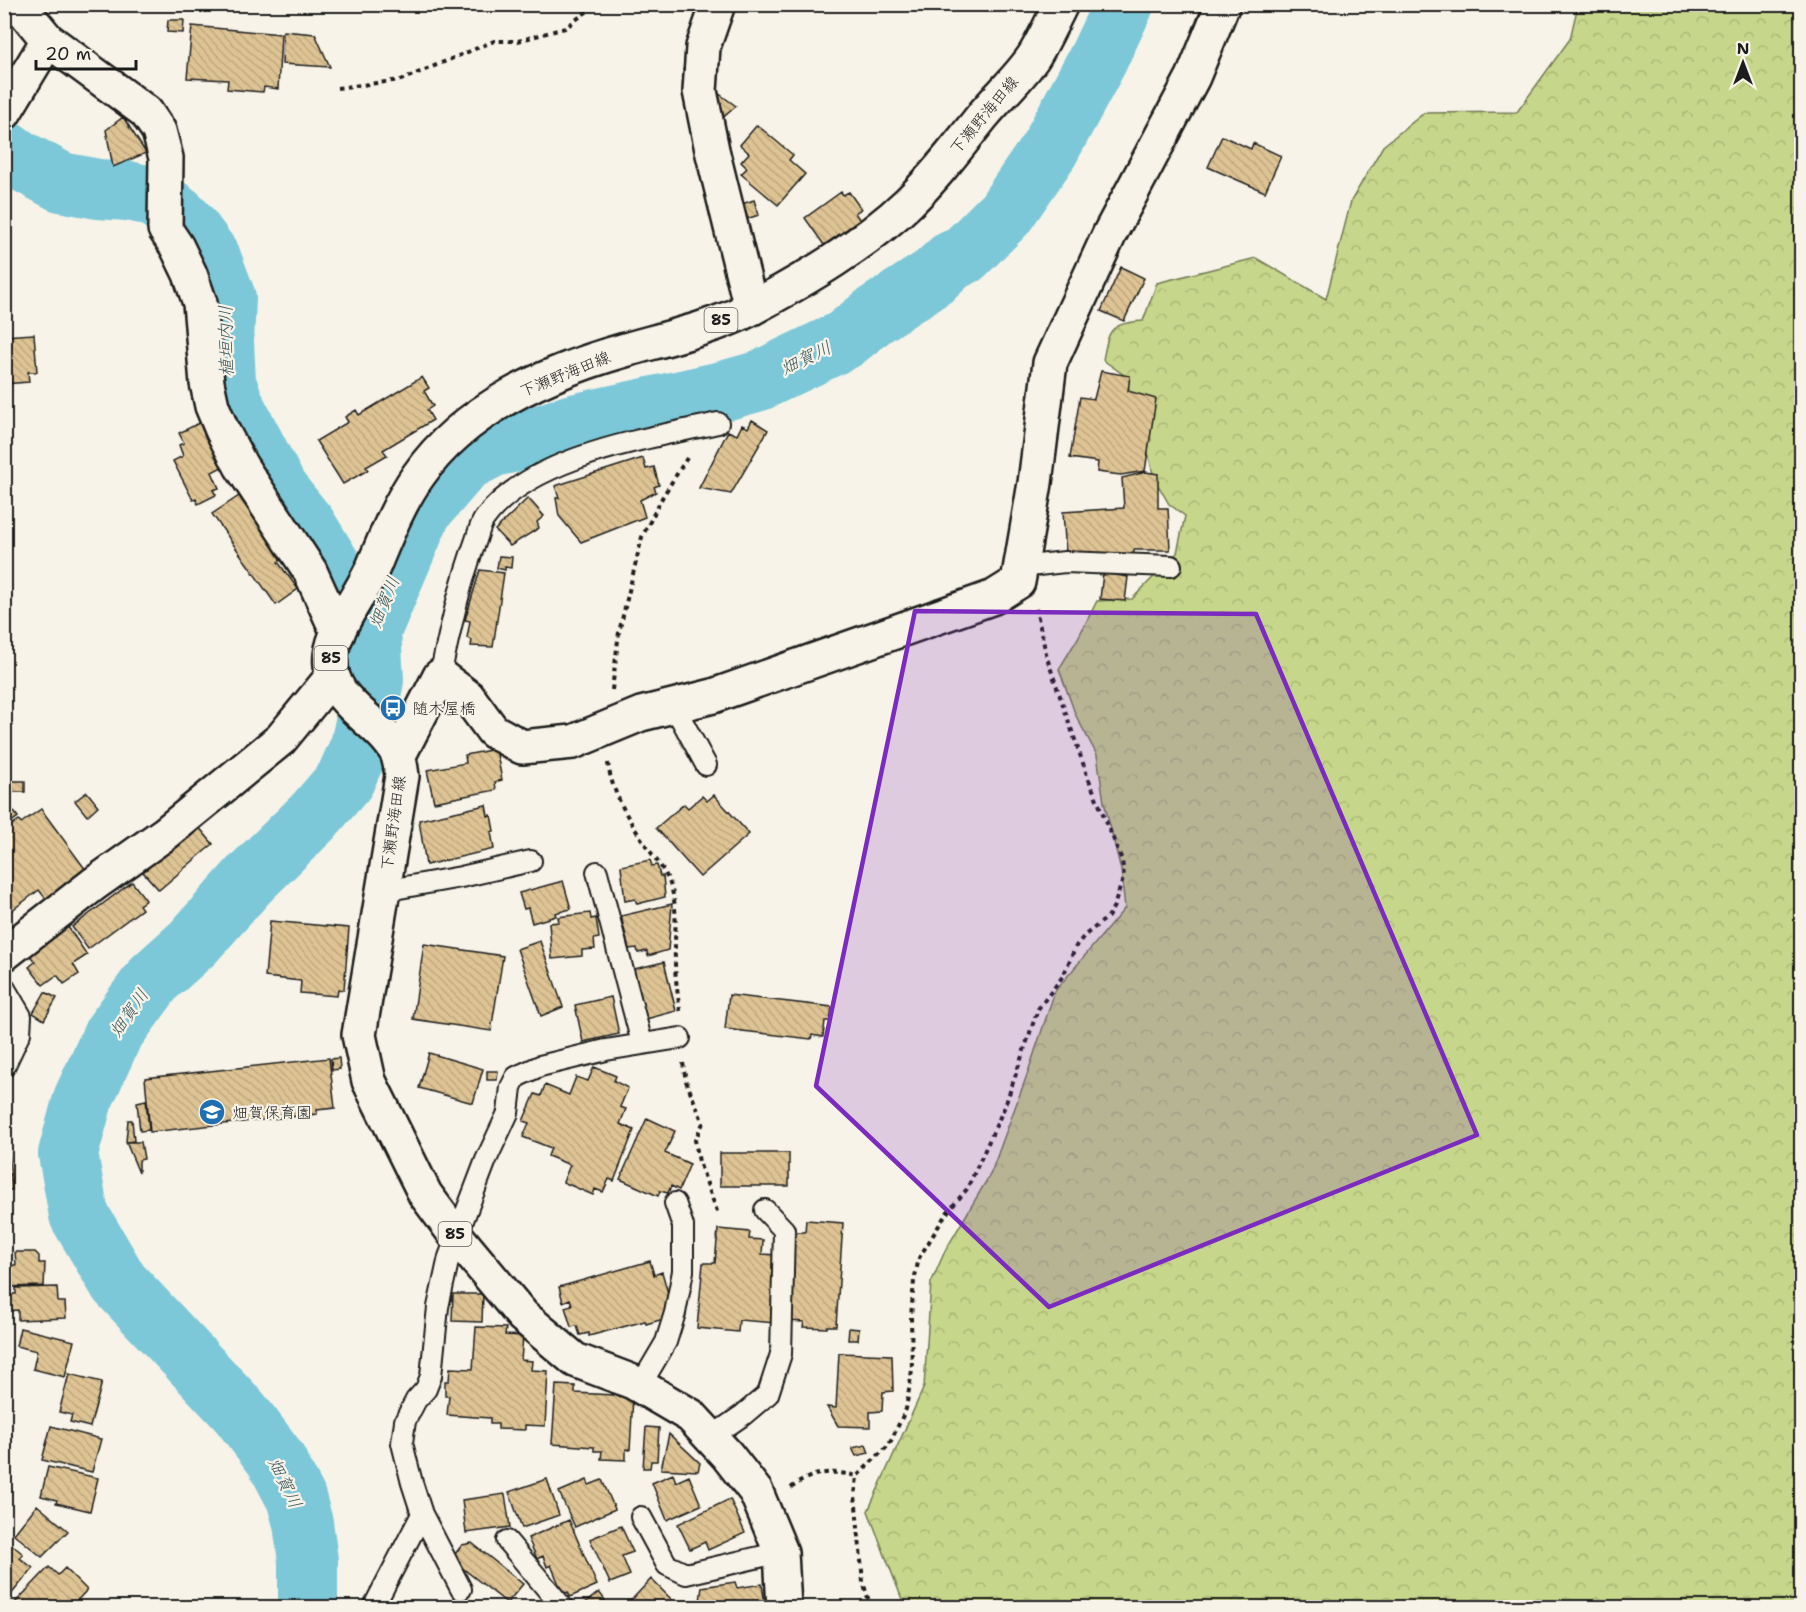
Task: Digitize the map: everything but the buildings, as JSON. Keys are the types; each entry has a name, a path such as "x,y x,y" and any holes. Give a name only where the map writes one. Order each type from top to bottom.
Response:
{"street":[{"path":"23,4 24,11 48,40 137,104 146,112 159,131 166,158 165,229 190,274 200,303 207,383 212,406 241,466 310,570 350,612"},
{"path":"718,4 703,47 700,91 712,150 751,308"},
{"name":"下瀬野海田線","path":"339,689 331,654 417,476 445,443 484,411 519,391 558,373 621,351 675,336 751,308 855,247 909,202 1033,57 1061,4"},
{"path":"4,954 94,884 166,833 339,689 394,748 440,676 468,697 493,731 522,747 573,742 641,714 713,696 994,597 1019,574 1035,483 1050,363 1110,233 1193,77 1222,4"},
{"path":"4,113 48,40"},
{"name":"下瀬野海田線","path":"394,748 402,776 359,1035 369,1081 425,1194 457,1237 523,1316 575,1360 640,1386 691,1416 756,1492 781,1552 784,1608"}],"lane":[{"path":"440,676 455,609 476,539 484,519 508,494 544,470 609,448 718,423"},
{"path":"1019,574 1065,562 1171,566"},
{"path":"674,705 706,765"},
{"path":"383,891 461,878 531,861"},
{"path":"597,872 642,1043"},
{"path":"4,987 21,1016 20,1033 4,1067"},
{"path":"461,1590 422,1514 402,1443 403,1432 405,1421 416,1400 426,1389 431,1376 438,1307 446,1265 486,1160 508,1113 512,1087 516,1077 540,1066 642,1043 680,1038"},
{"path":"640,1386 666,1342 675,1313 683,1271 683,1226 675,1203"},
{"path":"711,1437 768,1394 781,1354 784,1230 765,1210"},
{"path":"373,1608 422,1514"},
{"path":"641,1517 668,1565 686,1574 781,1552"},
{"path":"507,1541 563,1608"}],"path":[{"path":"337,88 401,80 494,41 518,41 565,28 597,4"},
{"path":"871,1608 863,1582 855,1495 857,1476 889,1445 906,1408 912,1370 911,1317 914,1281 919,1258 946,1214 967,1189 1005,1106 1038,1009 1063,976 1076,946 1085,935 1108,917 1124,876 1122,860 1087,775 1047,658 1032,596 1019,574"},
{"path":"680,1038 686,1081 703,1123 695,1140 699,1161 718,1214"},
{"path":"763,1510 804,1478 836,1471 857,1476"}],"highlighted area":[{"path":"915,611 1256,614 1477,1135 1049,1307 816,1086"}],"green space":[{"path":"1578,5 1801,5 1801,1607 905,1607 868,1511 924,1387 931,1283 945,1251 991,1173 1055,991 1125,908 1121,870 1104,802 1097,755 1076,716 1059,669 1097,601 1132,599 1177,553 1185,516 1169,504 1154,478 1140,419 1124,375 1103,360 1109,335 1117,326 1143,321 1157,283 1256,258 1326,299 1351,201 1383,146 1424,113 1517,112 1570,39"}],"waterway":[{"name":"畑賀川","path":"308,1608 308,1561 303,1523 296,1498 275,1458 240,1412 119,1283 79,1215 68,1154 83,1099 113,1034 155,977 193,943 249,880 314,816 345,780 360,746 374,680 371,631 422,511 464,462 493,447 525,440 573,424 759,381 844,340 875,315 935,276 951,261 964,255 1005,214 1049,150 1098,59 1124,4"},
{"name":"植垣内川","path":"4,149 61,182 152,196 177,214 187,225 211,258 226,298 224,342 226,383 237,411 278,490 307,526 371,631"}],"place":[{"name":"随木屋橋","path":"393,708"},
{"name":"畑賀保育園","path":"212,1112"}]}
